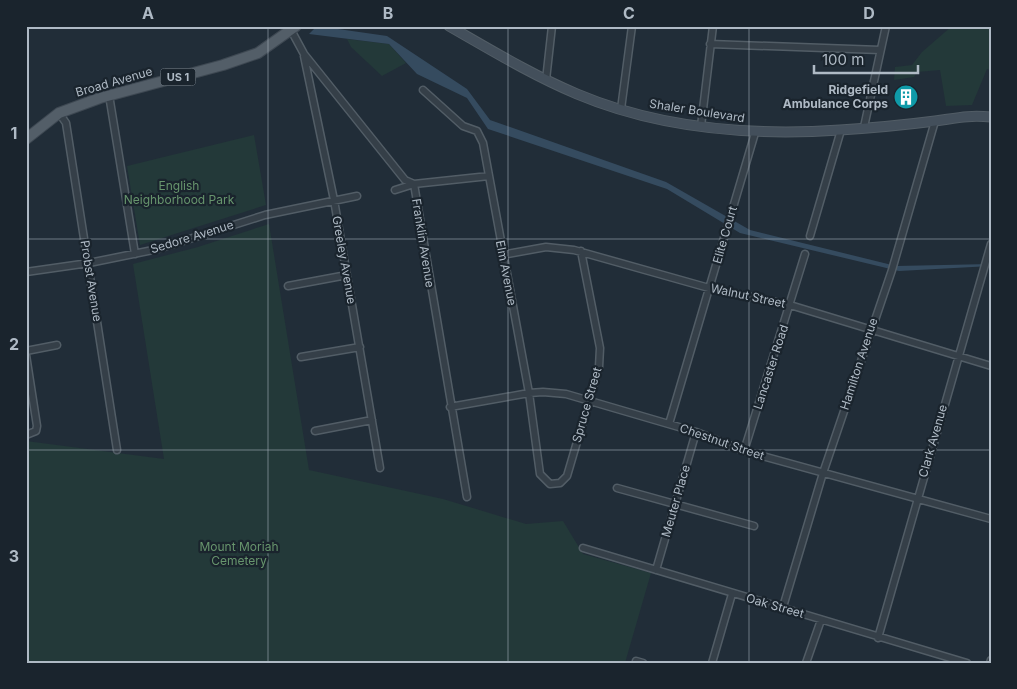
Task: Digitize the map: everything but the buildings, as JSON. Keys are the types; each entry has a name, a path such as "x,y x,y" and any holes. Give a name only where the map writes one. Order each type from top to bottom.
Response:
{"main road":[{"name":"Broad Avenue","path":"26,139 59,113 110,95 223,65 258,53 294,28"}],"street":[{"name":"Shaler Boulevard","path":"449,26 546,80 577,94 643,116 701,126 732,131 755,132 841,130 935,121 965,115 991,116"},
{"path":"546,80 552,26"},
{"path":"622,109 632,26"},
{"path":"701,126 713,26"},
{"path":"864,127 886,26"},
{"name":"Franklin Avenue","path":"294,28 304,54 404,180 414,184 466,497"},
{"path":"710,44 880,50"},
{"name":"Greeley Avenue","path":"304,54 334,200 380,468"},
{"name":"Elm Avenue","path":"423,90 463,126 473,128 481,136 529,393 540,474 546,482"},
{"path":"110,95 135,254"},
{"name":"Probst Avenue","path":"59,113 66,124 117,450"},
{"name":"Hamilton Avenue","path":"783,607 823,473 892,268 935,121"},
{"path":"810,236 841,130"},
{"name":"Elite Court","path":"669,424 755,132"},
{"path":"395,190 414,184 489,176"},
{"name":"Sedore Avenue","path":"26,272 135,254 265,215 357,196"},
{"name":"Clark Avenue","path":"878,638 916,500 991,244"},
{"name":"Walnut Street","path":"502,255 546,247 581,251 709,288 790,305 991,366"},
{"name":"Spruce Street","path":"546,482 560,483 566,476 599,366 600,348 581,251"},
{"name":"Lancaster Road","path":"744,451 805,254"},
{"path":"288,286 347,274"},
{"path":"26,435 36,431 37,426 26,353 57,345"},
{"path":"301,357 360,347"},
{"name":"Chestnut Street","path":"450,407 529,393 566,394 696,432 744,451 916,500 991,519"},
{"path":"315,431 372,420"},
{"name":"Meuter Place","path":"656,570 696,432"},
{"path":"617,488 754,526"},
{"name":"Oak Street","path":"583,548 732,594 783,607 878,638 967,663"},
{"path":"712,663 732,594"},
{"path":"806,663 821,620"}],"green space":[{"path":"952,26 991,27 991,70 987,69 972,105 946,106 940,70 917,72 914,77 894,80 895,67 912,65 922,52"},
{"path":"347,39 389,44 406,63 382,76 351,47"},
{"name":"English Neighborhood Park","path":"254,135 266,205 140,245 127,166"},
{"name":"Mount Moriah Cemetery","path":"269,224 309,470 443,499 526,524 563,521 583,554 651,573 625,663 26,663 26,441 164,459 133,264 198,247"}],"water":[{"path":"317,26 387,36 467,89 490,120 666,182 750,230 896,266 991,264 991,266 899,271 740,233 667,189 488,129 467,98 417,74 389,44 309,34"}],"place":[{"name":"Ridgefield Ambulance Corps","path":"906,97"}]}
